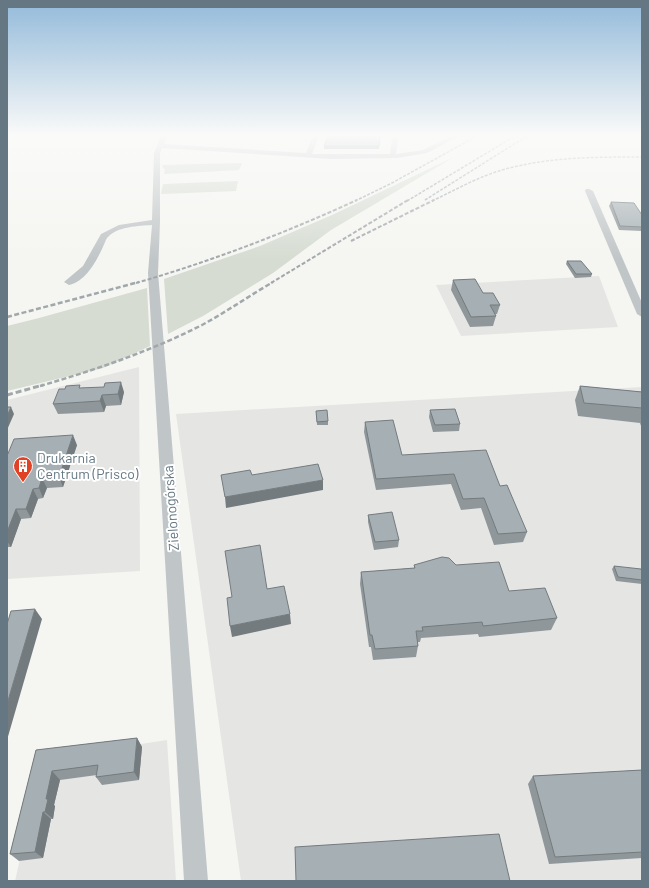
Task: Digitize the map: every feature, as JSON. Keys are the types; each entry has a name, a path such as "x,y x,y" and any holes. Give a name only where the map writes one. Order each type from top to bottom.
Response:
{"street":[{"name":"Zielonogórska","path":"156,177 156,222 153,273 174,547 196,881"},
{"path":"589,191 642,314"},
{"path":"70,282 83,274 88,268 104,236 108,233 126,226 156,222"}],"shaded area":[{"path":"411,177 420,177 331,230 273,273 203,316 168,334 164,279 260,246 332,215"},
{"path":"238,181 236,191 161,194 163,184"},
{"path":"599,276 618,327 461,336 436,285"},
{"path":"147,288 150,346 103,368 7,391 7,326"},
{"path":"139,367 140,571 7,579 7,400"},
{"path":"642,387 642,881 241,881 176,414"},
{"path":"167,740 176,881 15,881 43,759"}],"building":[{"path":"611,202 634,203 642,215 642,227 620,226"},
{"path":"567,261 581,261 592,274 576,274"},
{"path":"475,279 483,293 493,293 500,305 490,305 496,316 471,317 453,280"},
{"path":"121,382 118,394 102,395 100,401 53,404 59,389 65,389 66,386 80,385 79,388 104,387 105,383"},
{"path":"580,386 642,392 642,408 584,403"},
{"path":"7,407 11,407 7,416"},
{"path":"455,409 460,424 435,425 430,410"},
{"path":"327,410 328,421 317,422 316,411"},
{"path":"393,420 402,455 486,450 500,486 507,485 527,532 498,534 484,498 463,499 454,474 376,479 365,422"},
{"path":"73,435 59,477 42,478 39,488 33,489 26,509 16,509 7,532 7,456 14,439"},
{"path":"318,464 323,480 225,497 221,475 250,470 252,475"},
{"path":"392,512 399,540 375,542 368,515"},
{"path":"260,545 267,589 284,586 290,614 230,626 227,598 232,597 225,551"},
{"path":"442,557 449,558 456,565 499,562 509,591 545,588 557,618 483,626 482,622 422,627 423,631 416,631 418,646 375,649 372,635 370,635 361,572 415,568 414,565"},
{"path":"614,566 641,569 642,580 618,577"},
{"path":"35,609 7,704 7,624 11,611"},
{"path":"137,738 134,772 96,777 98,765 52,771 46,799 48,799 45,812 43,812 35,852 10,854 36,750"},
{"path":"642,770 642,852 555,857 533,776"},
{"path":"499,834 510,881 296,881 295,847"}],"railway":[{"path":"355,201 402,177"},
{"path":"407,201 446,177"},
{"path":"425,200 461,177"},
{"path":"432,201 481,177"},
{"path":"136,283 248,246 357,200"},
{"path":"271,283 408,200"},
{"path":"351,241 434,200"},
{"path":"7,317 139,282"},
{"path":"40,386 102,367 143,352 202,325 273,282"},
{"path":"7,395 43,385"}],"place":[{"name":"Drukarnia Centrum (Prisco)","path":"23,483"}]}
